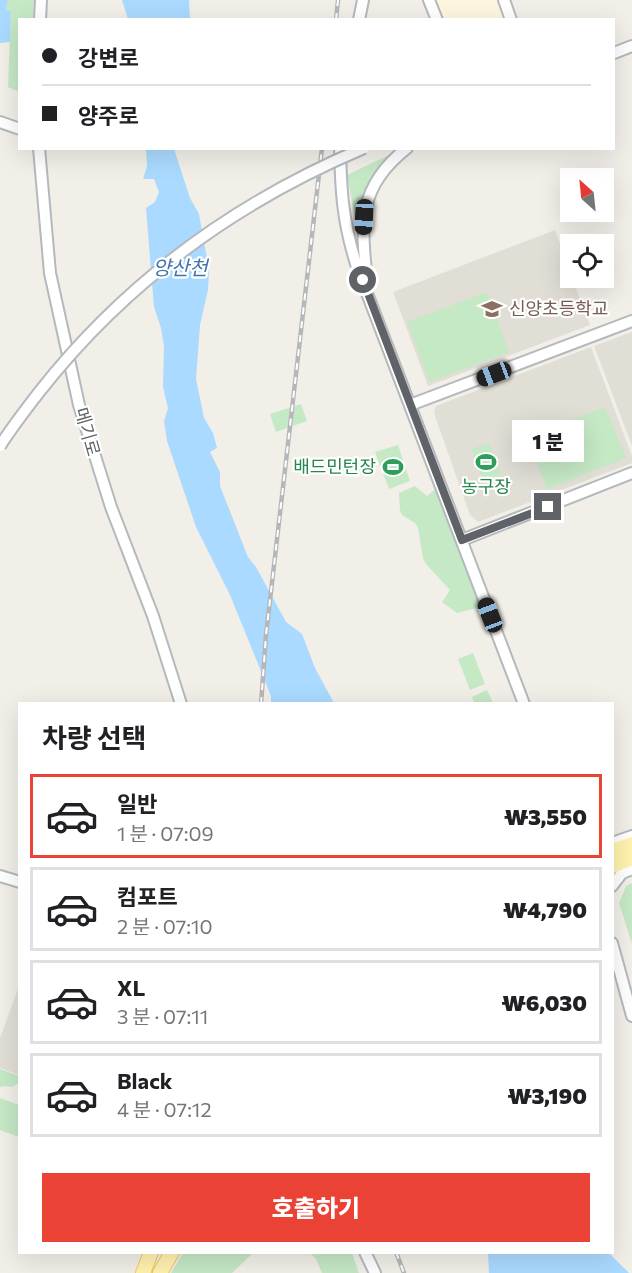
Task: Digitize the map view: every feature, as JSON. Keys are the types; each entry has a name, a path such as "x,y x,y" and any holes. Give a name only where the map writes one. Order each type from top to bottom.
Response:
{"main road":[{"path":"614,850 632,844"},
{"path":"614,865 632,858"},
{"path":"137,1273 142,1254"},
{"path":"143,1273 150,1254"},
{"path":"153,1273 163,1254"},
{"path":"160,1273 171,1254"}],"street":[{"path":"40,18 41,0"},
{"path":"360,18 363,0"},
{"path":"429,0 436,18"},
{"path":"504,0 510,18"},
{"path":"615,52 632,46"},
{"path":"0,122 18,128"},
{"name":"메기로","path":"39,150 50,273 79,405 111,507 153,616 181,702"},
{"path":"340,150 345,223 357,267 523,702"},
{"path":"0,446 58,368 118,304 219,224 278,190 360,150"},
{"path":"368,294 363,242 367,202 375,183 389,162 404,150"},
{"path":"410,405 632,321"},
{"path":"462,540 632,473"},
{"path":"614,842 632,836"},
{"path":"614,883 622,873 632,869"},
{"path":"0,876 18,881"},
{"path":"614,950 632,1016"},
{"path":"366,1254 378,1273"},
{"path":"373,1254 378,1273"}],"shaded area":[{"path":"431,0 499,0 507,18 439,18"},
{"name":"신양초등학교","path":"555,230 560,244 560,288 576,288 590,325 428,386 393,292"},
{"path":"632,332 632,446 594,346"},
{"path":"591,347 632,456 632,463 478,522 470,515 434,413 436,406"},
{"path":"18,989 18,1075 0,1068 0,1038"}],"green space":[{"path":"8,0 34,0 33,18 18,18 18,92 8,87 11,11 6,10"},
{"path":"393,153 385,162 362,203 358,234 347,175"},
{"path":"487,292 509,352 430,382 407,322"},
{"path":"301,404 307,421 276,432 270,414"},
{"path":"605,407 626,458 547,489 532,451 537,433"},
{"name":"농구장","path":"489,443 501,474 483,481 471,449"},
{"name":"배드민턴장","path":"398,445 410,481 389,489 375,452"},
{"path":"415,486 427,496 436,489 481,607 457,613 442,602 450,590 426,564 418,528 415,523 402,515 400,510 399,493"},
{"path":"473,653 485,684 470,690 458,659"},
{"path":"487,690 493,702 474,702 472,697"},
{"path":"632,883 632,944 619,903 626,886"},
{"path":"0,1069 18,1076 18,1084 12,1087 0,1087"},
{"path":"0,1098 18,1105 18,1137 0,1130"},
{"path":"182,1254 252,1254 232,1273 171,1273"},
{"path":"311,1254 352,1254 359,1273 322,1273 316,1259"}],"water":[{"path":"0,0 8,0 6,10 11,11 10,42 0,43"},
{"path":"122,0 189,0 190,18 128,18"},
{"name":"양산천","path":"146,150 174,150 190,198 199,214 209,270 208,290 200,325 196,379 204,418 213,433 217,448 210,452 220,472 220,486 248,557 256,567 286,622 302,634 315,668 333,702 271,702 271,696 230,595 196,527 167,441 164,421 168,408 163,387 164,346 154,307 146,208 155,202 159,192 154,179 143,179 147,166"},
{"path":"488,1254 610,1254 629,1273 489,1273"}],"railway":[{"path":"336,18 338,0"},
{"path":"261,702 266,635 322,150"},
{"path":"397,1254 404,1273"}],"place":[{"name":"신양초등학교","path":"492,309"},
{"name":"농구장","path":"486,462"},
{"name":"배드민턴장","path":"393,467"}],"route":[{"path":"363,280 462,540 548,507"}]}
